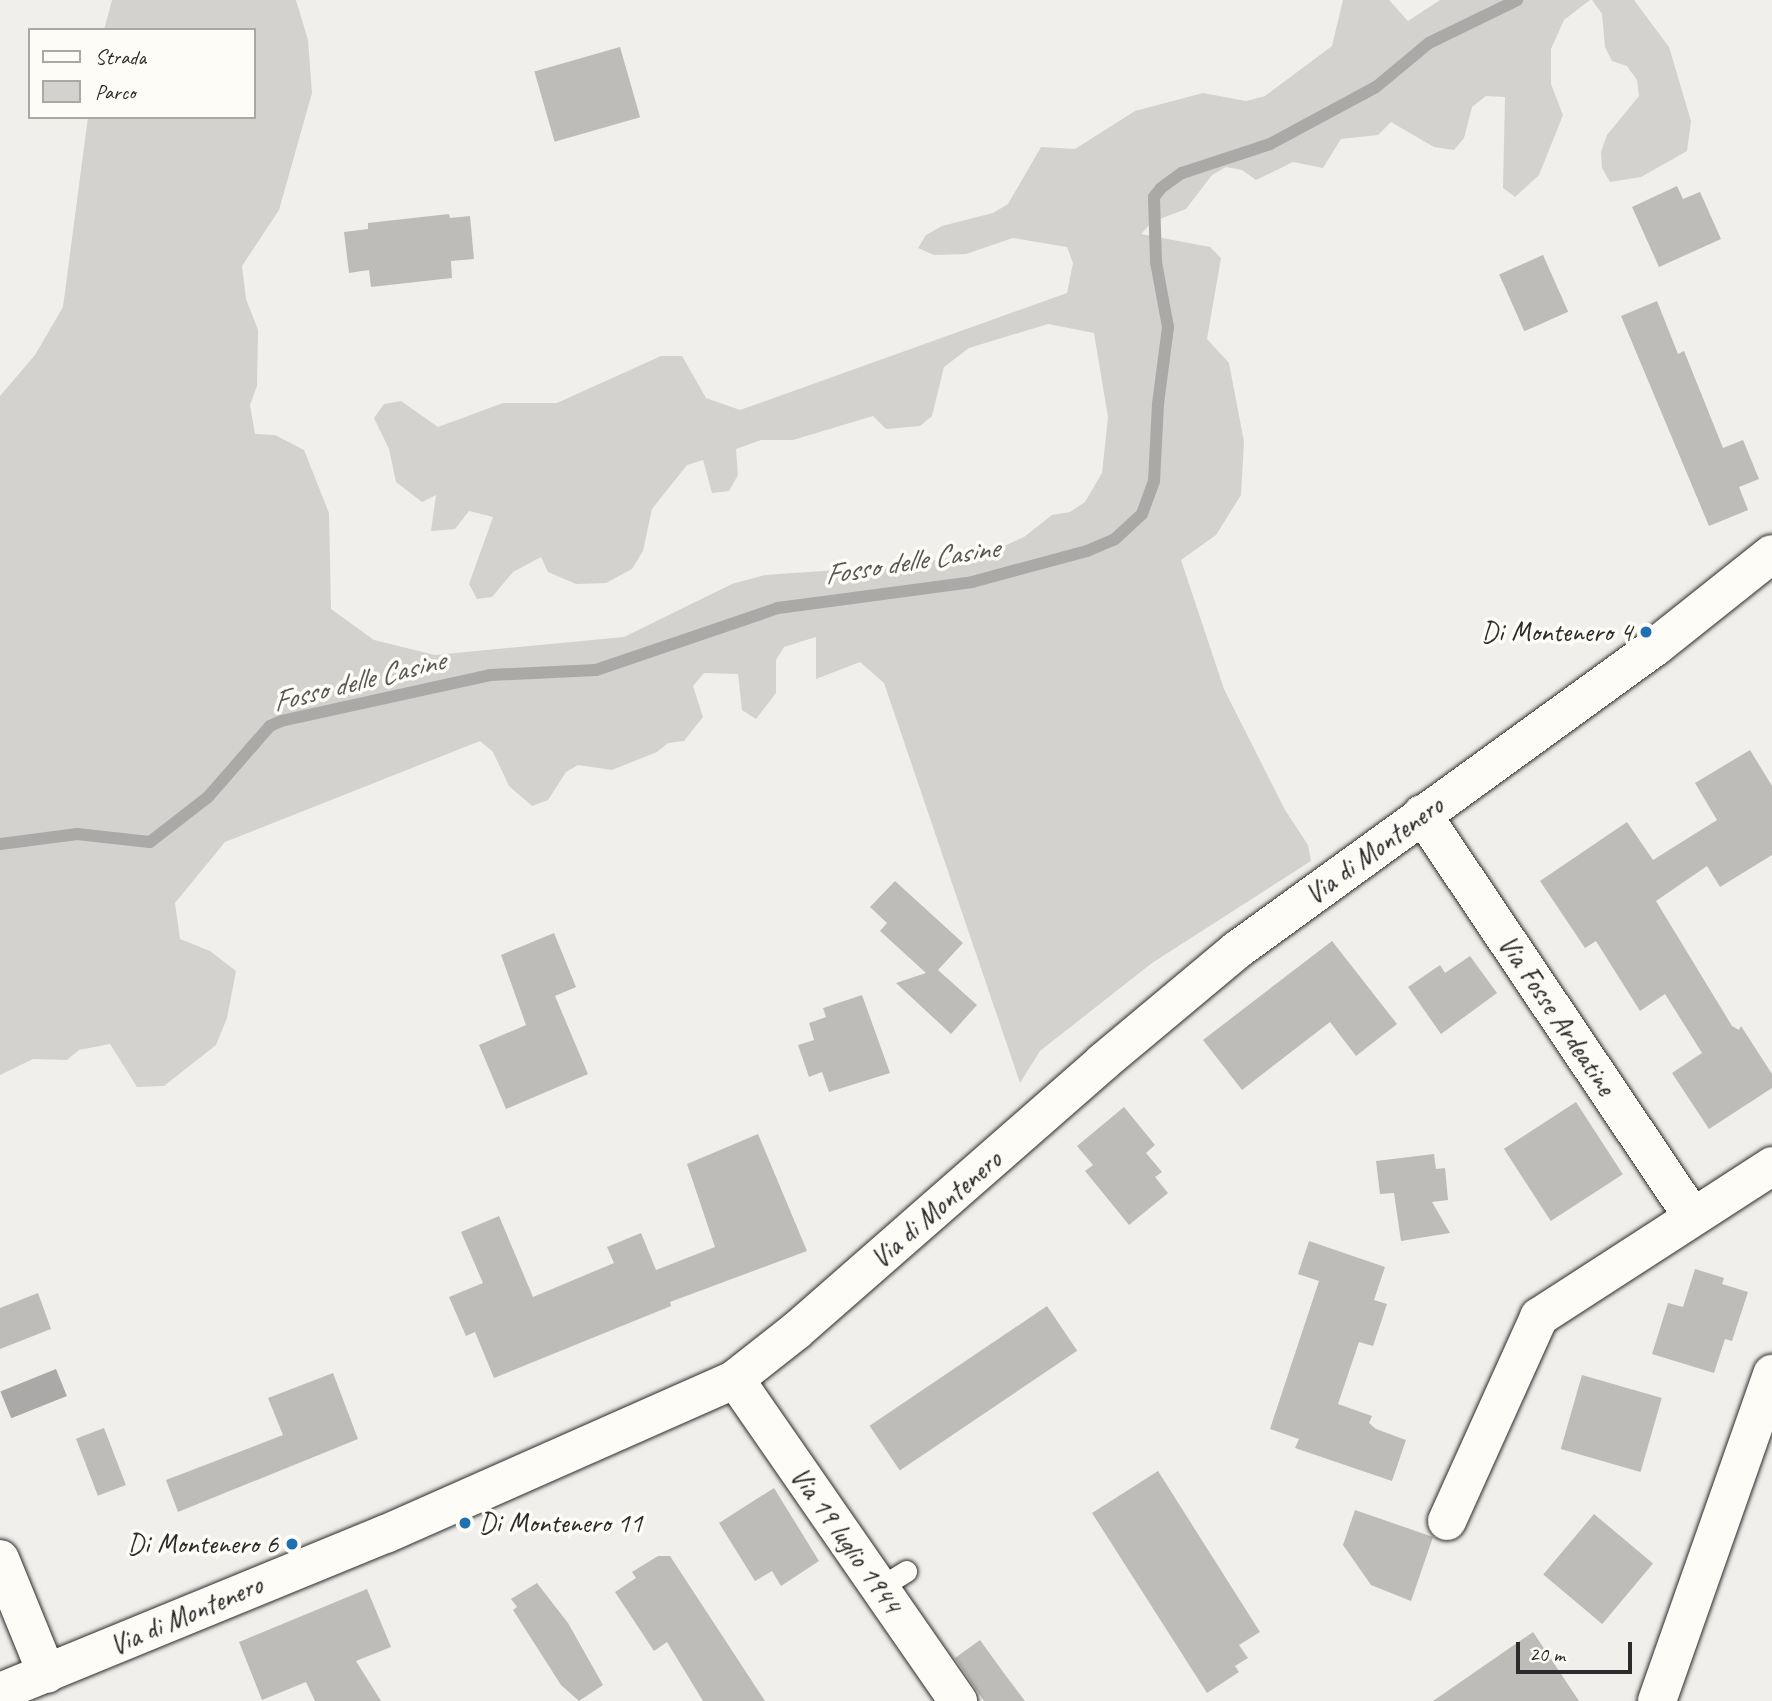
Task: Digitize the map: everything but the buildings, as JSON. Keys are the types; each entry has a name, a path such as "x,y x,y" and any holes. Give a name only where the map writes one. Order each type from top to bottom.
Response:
{"street":[{"name":"Via di Montenero","path":"0,1692 386,1534 735,1379 796,1331 1103,1062 1237,950 1654,647 1772,554"},
{"name":"Via Fosse Ardeatine","path":"1422,814 1692,1216"},
{"path":"1447,1521 1539,1317 1692,1216 1772,1167"},
{"name":"Via 19 luglio 1944","path":"735,1379 893,1580 958,1701"},
{"path":"1657,1701 1770,1381"},
{"path":"0,1559 47,1674"}],"green space":[{"path":"112,0 296,0 308,40 312,93 279,210 242,266 246,299 258,330 257,386 250,405 255,434 275,435 304,450 329,513 331,609 374,640 435,655 624,637 732,584 765,575 896,566 993,551 1024,537 1052,515 1070,512 1085,502 1102,473 1108,417 1094,333 1048,324 969,348 944,367 932,416 920,426 886,429 873,416 793,440 761,440 736,449 738,475 729,491 712,493 703,460 687,465 652,509 643,551 632,569 606,583 576,584 548,572 541,557 513,572 492,597 477,599 469,584 493,517 469,511 455,529 431,531 436,495 422,502 396,482 389,449 374,418 384,404 401,401 438,427 503,403 557,403 661,356 682,356 706,398 740,410 1067,293 1073,263 1067,247 1013,238 966,254 934,255 918,248 926,235 942,226 993,213 1008,204 1041,147 1075,149 1135,111 1203,93 1246,101 1265,96 1332,46 1343,0 1389,0 1408,21 1440,0 1590,0 1564,20 1551,49 1551,84 1563,115 1539,175 1515,197 1503,188 1505,97 1486,96 1472,107 1464,138 1454,150 1434,147 1391,122 1378,135 1341,139 1323,168 1293,162 1256,180 1242,170 1226,167 1212,175 1186,209 1152,222 1141,234 1210,247 1221,258 1207,339 1229,363 1244,442 1241,495 1216,535 1181,560 1224,689 1285,810 1308,845 1311,861 1152,963 1040,1051 1020,1083 884,683 860,662 816,679 816,637 784,647 776,660 776,693 756,719 742,710 738,674 704,673 693,686 703,717 684,741 668,743 657,752 612,770 578,765 566,772 548,800 532,806 509,786 493,752 480,741 225,842 175,903 180,939 210,951 236,971 227,1018 216,1045 164,1086 137,1087 110,1044 79,1050 67,1060 33,1059 0,1075 0,396 35,355 63,307 88,119 256,119 256,28 105,28"},
{"path":"1592,0 1634,0 1669,47 1691,121 1687,151 1641,177 1610,182 1602,168 1601,152 1607,135 1639,96 1637,80 1627,66 1612,61 1605,47 1602,14"}],"shaded area":[{"path":"56,1369 67,1396 11,1418 0,1391"}],"waterway":[{"name":"Fosso delle Casine","path":"0,844 77,834 150,842 208,797 270,726 281,721 490,675 596,670 778,608 972,582 1087,551 1115,539 1142,514 1154,481 1158,404 1168,327 1156,262 1154,197 1161,188 1182,173 1270,144 1376,87 1429,43 1517,0"}],"place":[{"name":"Di Montenero 4","path":"1646,632"},
{"name":"Di Montenero 11","path":"465,1523"},
{"name":"Di Montenero 6","path":"292,1544"}]}
